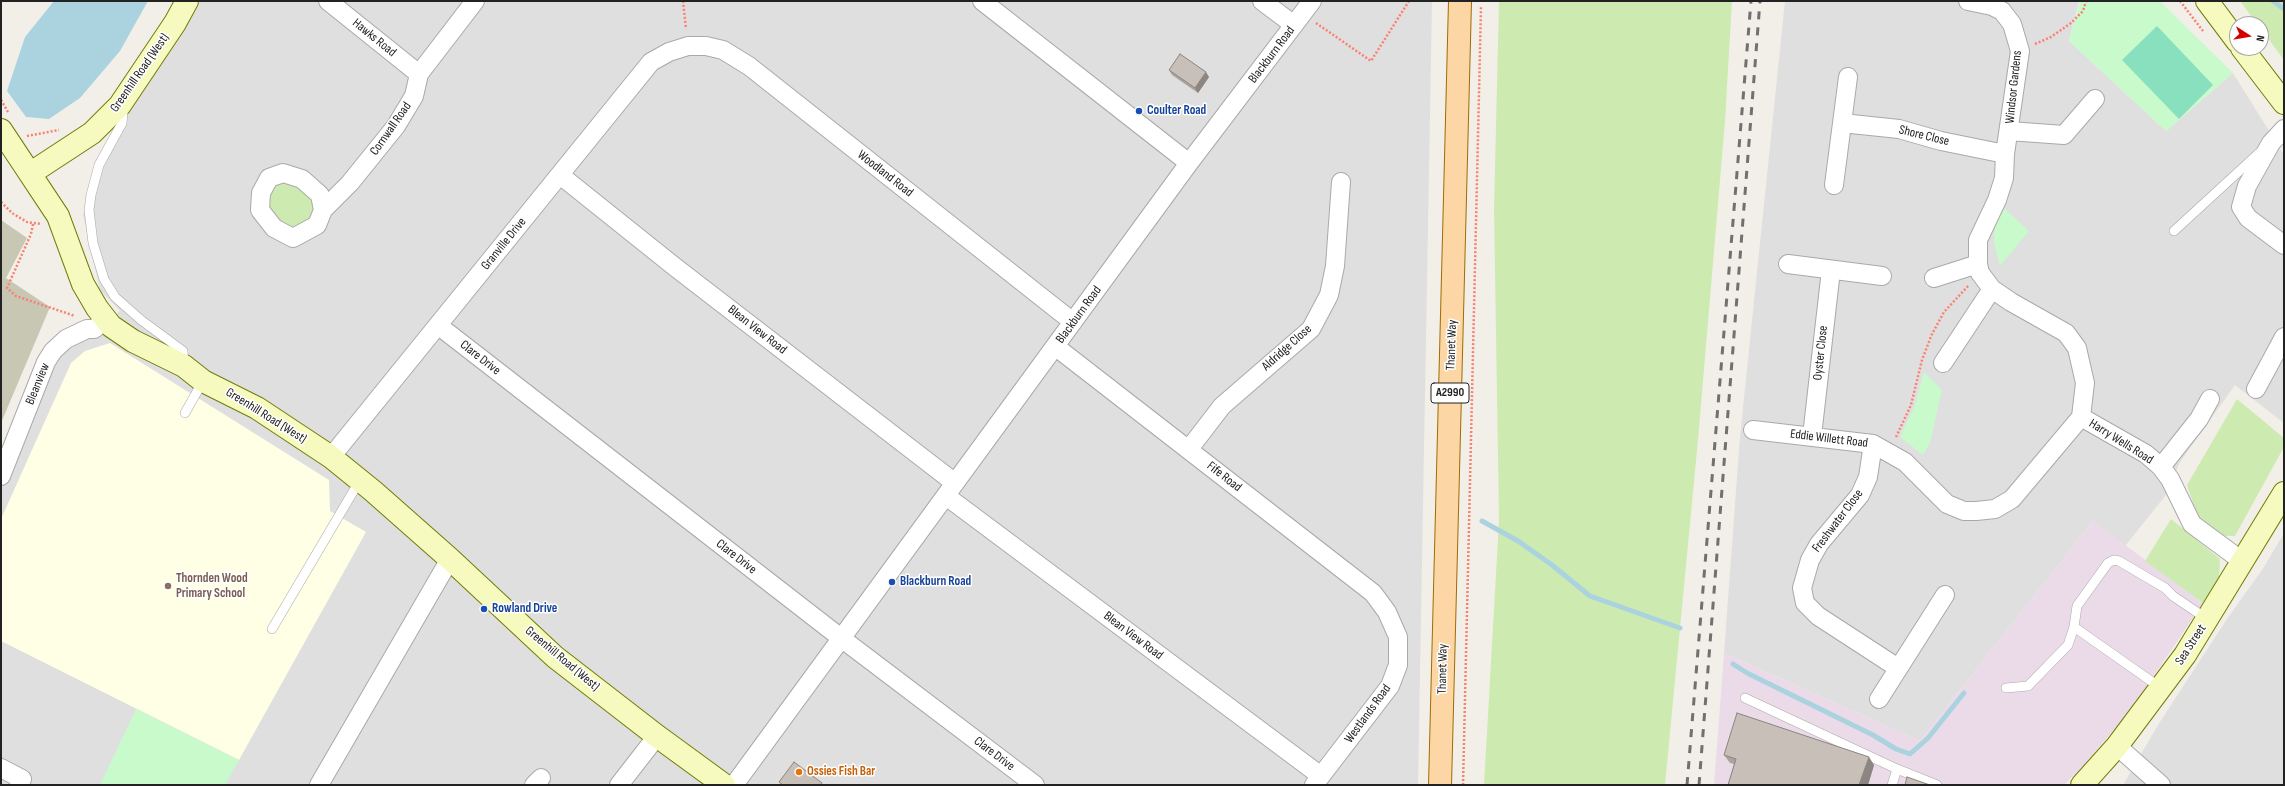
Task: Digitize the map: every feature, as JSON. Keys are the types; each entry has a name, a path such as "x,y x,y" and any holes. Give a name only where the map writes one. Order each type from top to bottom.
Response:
{"main road":[{"name":"Thanet Way","path":"1440,785 1460,1"}],"street":[{"name":"Greenhill Road (West)","path":"187,1 171,29 120,105 92,133 31,173 58,216 83,284 105,320 134,341 184,366 203,381 257,408 332,457 450,559 555,657 657,736 724,785"},
{"name":"Hawks Road","path":"328,1 420,74"},
{"name":"Cornwall Road","path":"323,210 350,183 396,126 414,96 420,74 475,1"},
{"path":"982,1 1189,164"},
{"path":"1262,1 1303,14"},
{"name":"Windsor Gardens","path":"1968,1 1992,6 2002,11 2012,24 2020,52 2005,154 2004,178 1997,200 1978,240 1978,264 1980,273 1992,289 2011,302 2066,333 2077,348 2085,383 2081,417"},
{"path":"2208,1 2229,30"},
{"name":"Blackburn Road","path":"734,785 1189,164 1303,14"},
{"name":"Granville Drive","path":"332,457 651,62 669,52 688,46"},
{"name":"Woodland Road","path":"688,46 706,46 722,50 749,66 1073,322"},
{"path":"2248,56 2284,103"},
{"path":"1834,185 1848,77"},
{"name":"Windsor Gardens","path":"2009,131 2064,135 2095,99"},
{"name":"Shore Close","path":"1842,122 1899,129 1941,141 2005,154"},
{"path":"6,123 31,173"},
{"path":"2284,129 2271,142 2248,186 2241,207 2248,218 2284,245"},
{"name":"Blean View Road","path":"560,175 951,490 1317,781"},
{"name":"Aldridge Close","path":"1189,449 1222,406 1311,329 1328,296 1335,266 1334,193"},
{"path":"1788,264 1882,276"},
{"path":"1934,278 1978,264"},
{"name":"Oyster Close","path":"1812,436 1830,270"},
{"path":"1943,362 1992,289"},
{"name":"Bleanview","path":"1,476 46,362 53,351 66,339 87,329 94,329 105,320"},
{"name":"Clare Drive","path":"439,326 841,638 1035,785"},
{"path":"2256,388 2284,337"},
{"name":"Fife Road","path":"1056,346 1373,593 1387,612"},
{"name":"Harry Wells Road","path":"2161,467 2199,419 2210,399"},
{"name":"Eddie Willett Road","path":"1753,430 1873,444 1905,462 1947,504 1964,511 1984,511 2003,505 2012,499 2081,417"},
{"name":"Harry Wells Road","path":"2081,417 2146,454 2161,467 2170,479 2192,524 2242,561"},
{"name":"Freshwater Close","path":"1873,444 1868,477 1860,495 1819,544 1810,560 1802,588 1805,603 1818,616 1898,668"},
{"name":"Sea Street","path":"2082,785 2117,746 2185,656 2284,493"},
{"path":"319,785 450,559"},
{"path":"1879,699 1945,595"},
{"name":"Westlands Road","path":"1317,781 1390,686 1398,665 1398,637 1387,612"},
{"path":"619,785 657,736"},
{"path":"2117,746 2161,785"},
{"path":"1,768 22,779 20,785"}],"lane":[{"path":"120,105 123,113 122,123 99,164 91,195 89,210 93,243 104,278 115,297 141,320 183,351 184,366"},
{"path":"2174,231 2271,142"},
{"path":"185,413 203,381"},
{"path":"272,629 360,480"},
{"path":"2006,688 2028,686 2068,645 2074,627 2076,606 2108,563 2114,560 2119,561 2165,588 2173,596 2208,619"},
{"path":"2074,627 2161,688"},
{"path":"1745,698 1897,769 1938,785"},
{"path":"1892,785 1897,769"}],"path":[{"path":"683,1 688,46"},
{"path":"1303,14 1371,61 1409,1"},
{"path":"1463,785 1481,1"},
{"path":"2020,52 2051,37 2071,23 2082,10 2086,1"},
{"path":"1,100 6,123"},
{"path":"23,134 28,136 62,129"},
{"path":"1,202 20,218 33,224 41,223 69,244"},
{"path":"33,224 31,234 7,288 16,296 78,317"}],"shaded area":[{"path":"191,1 1432,1 1418,785 1,785 1,490 58,358 120,311 100,290 83,215 95,171"},
{"path":"1785,1 2079,1 2069,41 2166,131 2233,73 2284,155 2284,423 2235,385 2180,462 2166,495 2125,546 2093,521 1920,741 1724,653 1740,437"},
{"path":"1,220 27,238 6,278 50,307 1,423"},
{"name":"Thornden Wood Primary School","path":"110,343 329,480 330,511 366,532 239,760 1,641 1,519 71,363 85,351"},
{"path":"2093,521 2203,603 2130,711 2084,765 2064,785 1714,785 1724,653 1920,741"},
{"path":"2284,533 2284,785 2123,785 2158,725 2227,619 2264,567"}],"green space":[{"path":"1499,1 1732,1 1725,121 1698,440 1665,785 1484,785 1499,521 1494,209"},
{"path":"2080,1 2160,1 2233,73 2166,131 2069,41"},
{"path":"2240,1 2284,1 2284,60 2269,40 2269,16 2251,16"},
{"path":"2157,26 2213,85 2179,119 2122,60"},
{"path":"283,173 323,210 293,238 274,228 261,193"},
{"path":"2004,208 2029,231 2000,266 1994,242 1995,221"},
{"path":"1924,372 1942,390 1930,443 1923,455 1900,437 1915,405"},
{"path":"2237,399 2284,438 2284,447 2235,536 2220,536 2198,518 2187,485"},
{"path":"2171,519 2220,559 2219,579 2203,603 2145,561"},
{"path":"136,709 239,760 225,785 100,785"}],"water":[{"path":"54,1 148,1 120,51 80,98 49,119 26,117 7,91 25,37"}],"building":[{"path":"1180,54 1206,72 1195,88 1169,70"},
{"path":"1737,713 1869,757 1859,785 1728,785 1736,759 1724,755"},
{"path":"794,762 822,783 821,785 783,785 779,782"},
{"path":"1907,777 1930,785 1905,785"}],"waterway":[{"path":"2273,1 2284,9"},
{"path":"1482,521 1518,541 1552,565 1590,596 1680,628"},
{"path":"1733,664 1747,673 1873,735 1896,749 1910,754 1928,738 1964,693"}],"railway":[{"path":"1687,785 1751,1"},
{"path":"1699,785 1760,1"}],"place":[{"name":"Coulter Road","path":"1139,111"},
{"name":"Blackburn Road","path":"892,582"},
{"name":"Thornden Wood Primary School","path":"168,586"},
{"name":"Rowland Drive","path":"484,609"},
{"name":"Ossies Fish Bar","path":"799,772"}]}
